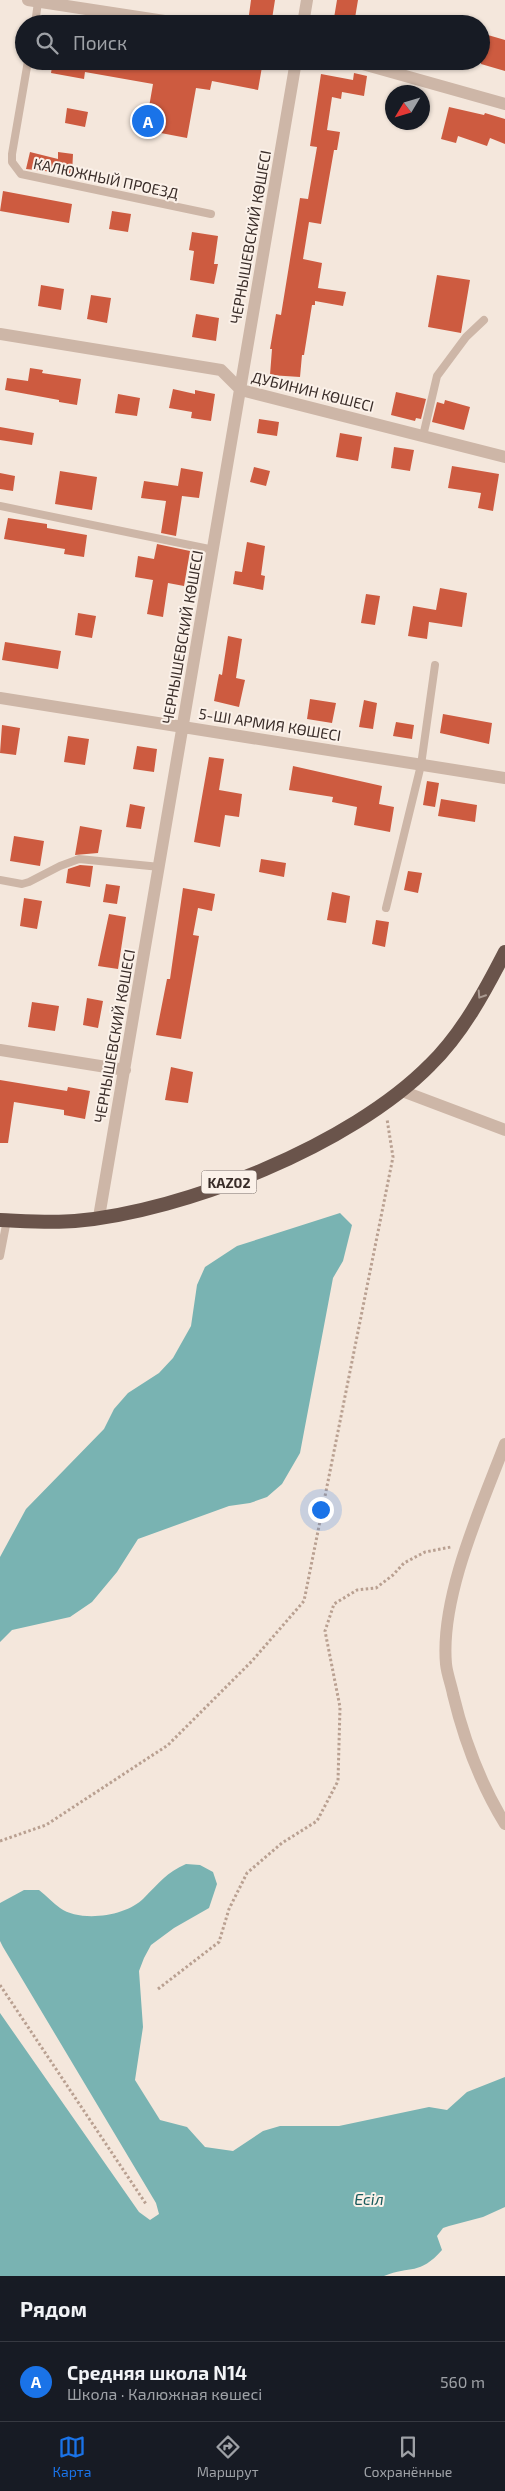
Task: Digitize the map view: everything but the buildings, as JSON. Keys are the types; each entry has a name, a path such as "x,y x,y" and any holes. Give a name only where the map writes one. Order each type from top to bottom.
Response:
{"highway":[{"name":"KAZ02","path":"3,1220 50,1222 99,1217 148,1208 256,1173 318,1145 402,1091 430,1065 453,1039 490,982 505,952"}],"street":[{"path":"304,15 307,0"},
{"path":"33,1 125,15"},
{"name":"ЧЕРНЫШЕВСКИЙ КӨШЕСІ","path":"99,1217 294,70"},
{"path":"384,70 505,104"},
{"name":"ДУБИНИН КӨШЕСІ","path":"0,334 221,370 241,390 505,457"},
{"name":"5-ШІ АРМИЯ КӨШЕСІ","path":"0,698 505,778"},
{"path":"0,1050 125,1070"},
{"path":"402,1091 505,1130"},
{"path":"505,1444 457,1578 448,1622 446,1664 462,1734 487,1794 505,1824"}],"lane":[{"path":"33,1 34,15"},
{"name":"КАЛЮЖНЫЙ ПРОЕЗД","path":"26,70 12,154 12,162 21,174 212,214"},
{"path":"423,436 437,376 466,337 484,320"},
{"path":"0,506 214,550"},
{"path":"386,908 422,765 435,665"},
{"path":"0,880 22,884 79,859 160,867"},
{"path":"0,1256 3,1220"}],"path":[{"path":"0,1841 46,1825 168,1744 252,1661 304,1601 393,1157 385,1103"},
{"path":"158,1989 219,1942 229,1909 247,1873 282,1843 318,1821 338,1782 340,1707 325,1631 334,1604 357,1590 376,1588 393,1575 404,1563 425,1552 469,1544"},
{"path":"0,1985 146,2204"}],"water":[{"path":"340,1213 352,1225 343,1261 333,1278 300,1453 282,1484 267,1497 250,1503 229,1506 138,1539 117,1572 92,1602 70,1617 12,1630 0,1642 0,1557 26,1509 104,1429 114,1409 128,1393 159,1373 173,1358 191,1326 197,1285 205,1267 237,1246"},
{"name":"Есіл","path":"186,1864 200,1865 213,1872 217,1884 209,1908 174,1928 151,1945 139,1971 143,2027 135,2080 160,2120 187,2127 205,2147 233,2151 263,2131 280,2126 339,2126 429,2107 447,2110 467,2092 505,2077 505,2207 483,2217 443,2228 437,2236 442,2250 434,2258 421,2267 384,2276 0,2276 0,2013 139,2212 150,2220 159,2214 156,2203 3,1947 0,1941 0,1903 24,1890 39,1890 60,1908 69,1913 91,1916 115,1913 136,1904 168,1875"}],"place":[{"name":"Средняя школа N14","path":"148,121"}]}
